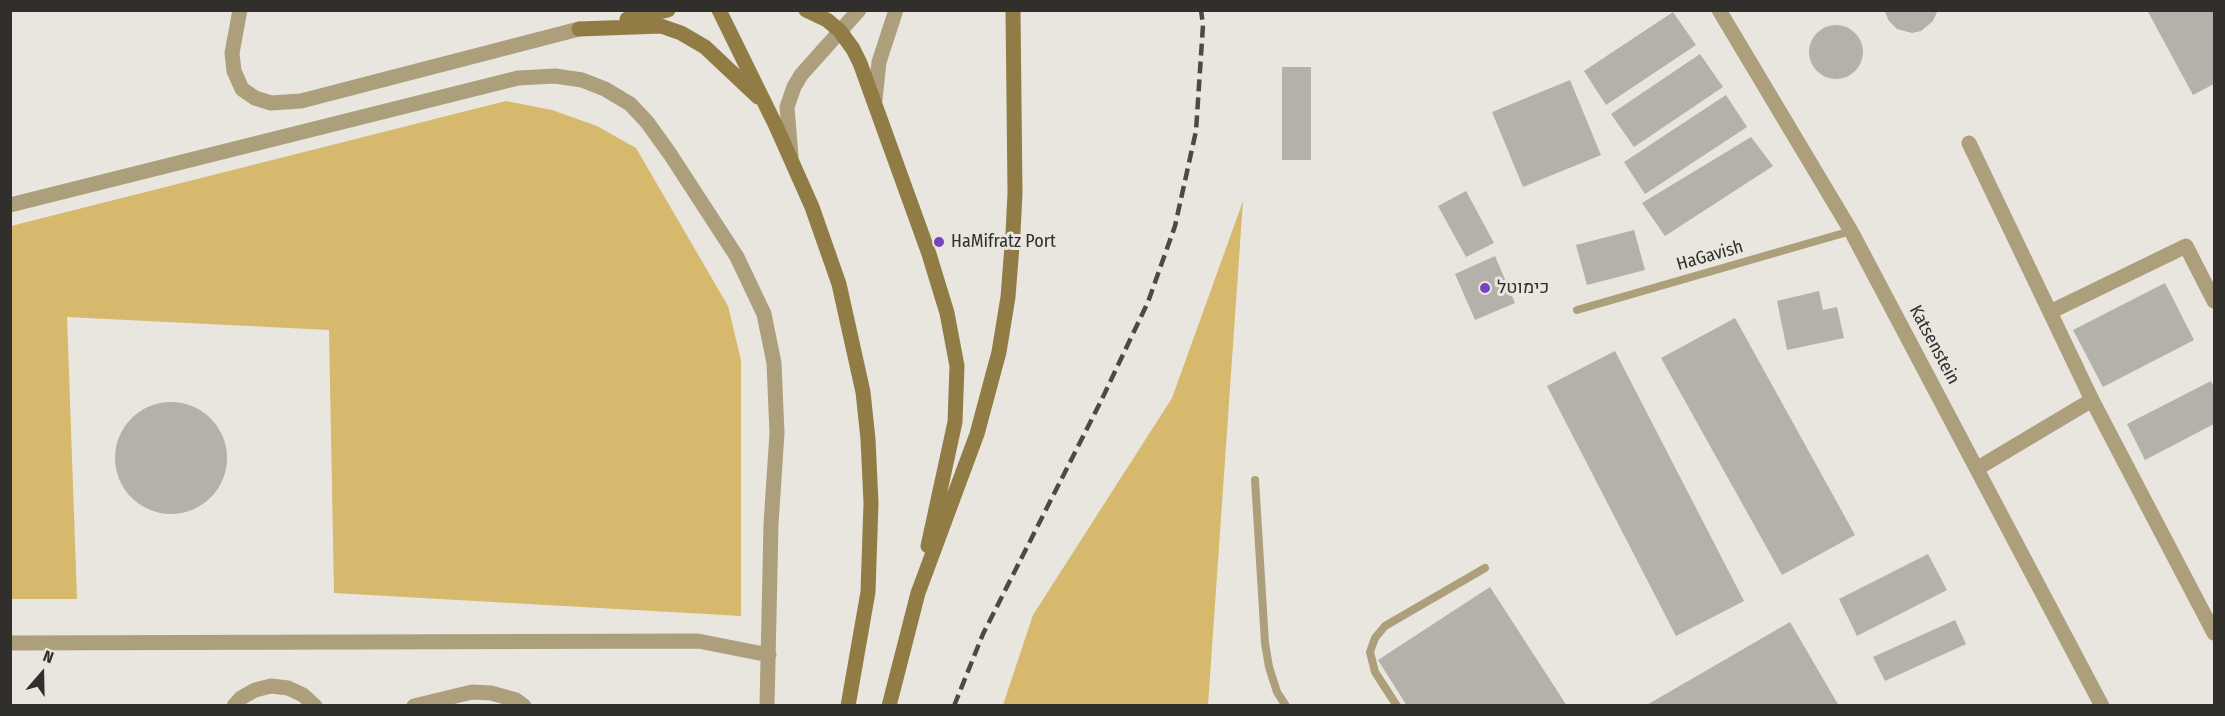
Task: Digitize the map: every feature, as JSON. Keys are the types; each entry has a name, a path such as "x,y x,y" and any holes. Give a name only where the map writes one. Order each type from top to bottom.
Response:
{"street":[{"path":"240,10 232,53 234,70 243,89 255,98 271,103 301,101 579,30 668,10"},
{"path":"719,10 812,207 839,284 863,392 871,503 868,592 848,705"},
{"path":"806,10 827,20 840,31 853,49 875,100 944,303 957,366 955,422 918,593 889,705"},
{"path":"791,161 788,107 794,87 801,75 859,10"},
{"path":"875,100 879,62 896,10"},
{"path":"918,593 977,434 999,352 1008,297 1015,194 1013,10"},
{"name":"Katsenstein","path":"1719,10 1851,231 2102,705"},
{"path":"579,30 661,26 681,33 705,47 765,104"},
{"path":"10,205 518,78 555,76 582,80 605,89 630,105 670,154 737,257 764,314 774,363 777,433 771,524 767,705"},
{"path":"1969,143 2092,400 2214,633"},
{"path":"2050,312 2186,246 2214,301"},
{"path":"1978,468 2092,400"},
{"path":"10,643 698,641 769,655"},
{"path":"234,705 255,690 271,686 288,688 303,695 315,705"},
{"path":"414,705 472,693 491,693 516,700 524,705"}],"lane":[{"name":"HaGavish","path":"1577,310 1851,231"},
{"path":"1255,480 1265,643 1269,667 1277,692 1286,705"},
{"path":"1397,705 1375,672 1370,652 1375,638 1385,626 1485,568"}],"shaded area":[{"path":"506,101 552,110 597,126 636,148 728,306 741,360 741,616 334,593 329,330 67,317 77,599 11,599 11,226"},
{"path":"1243,201 1208,705 1003,705 1033,615 1172,398"}],"building":[{"path":"1884,10 1938,10 1933,21 1921,31 1912,33 1897,29 1889,21"},
{"path":"2147,10 2214,10 2214,84 2193,95"},
{"path":"1673,12 1696,45 1606,105 1584,71"},
{"path":"1831,25 1841,25 1851,29 1859,37 1863,52 1859,67 1851,75 1841,79 1831,79 1821,75 1813,67 1809,57 1809,47 1813,37 1821,29"},
{"path":"1700,54 1723,87 1634,147 1611,114"},
{"path":"1282,67 1311,67 1311,160 1282,160"},
{"path":"1570,80 1601,155 1523,187 1492,112"},
{"path":"1726,95 1747,127 1645,194 1624,162"},
{"path":"1751,137 1773,166 1665,236 1642,203"},
{"name":"כימוטל","path":"1466,191 1494,243 1466,257 1438,206"},
{"path":"1634,230 1645,270 1587,285 1576,245"},
{"name":"כימוטל","path":"1495,256 1515,303 1475,320 1455,274"},
{"path":"2165,283 2194,340 2103,387 2073,330"},
{"path":"1819,291 1823,310 1837,307 1844,338 1787,350 1777,301"},
{"path":"1735,318 1855,535 1782,575 1661,358"},
{"path":"1615,351 1744,601 1676,636 1547,386"},
{"path":"2211,381 2214,388 2214,424 2145,460 2127,424"},
{"path":"171,402 192,406 210,419 223,437 227,458 223,479 210,497 192,510 171,514 150,510 132,497 119,479 115,458 119,437 132,419 150,406"},
{"path":"1928,554 1947,590 1857,636 1839,599"},
{"path":"1490,587 1567,706 1407,706 1378,660"},
{"path":"1955,620 1966,644 1885,681 1873,657"},
{"path":"1790,622 1839,706 1645,706"}],"railway":[{"path":"954,706 983,634 1101,401 1148,302 1175,226 1196,131 1203,25 1201,10"}],"place":[{"name":"HaMifratz Port","path":"939,242"},
{"name":"כימוטל","path":"1485,288"}]}
